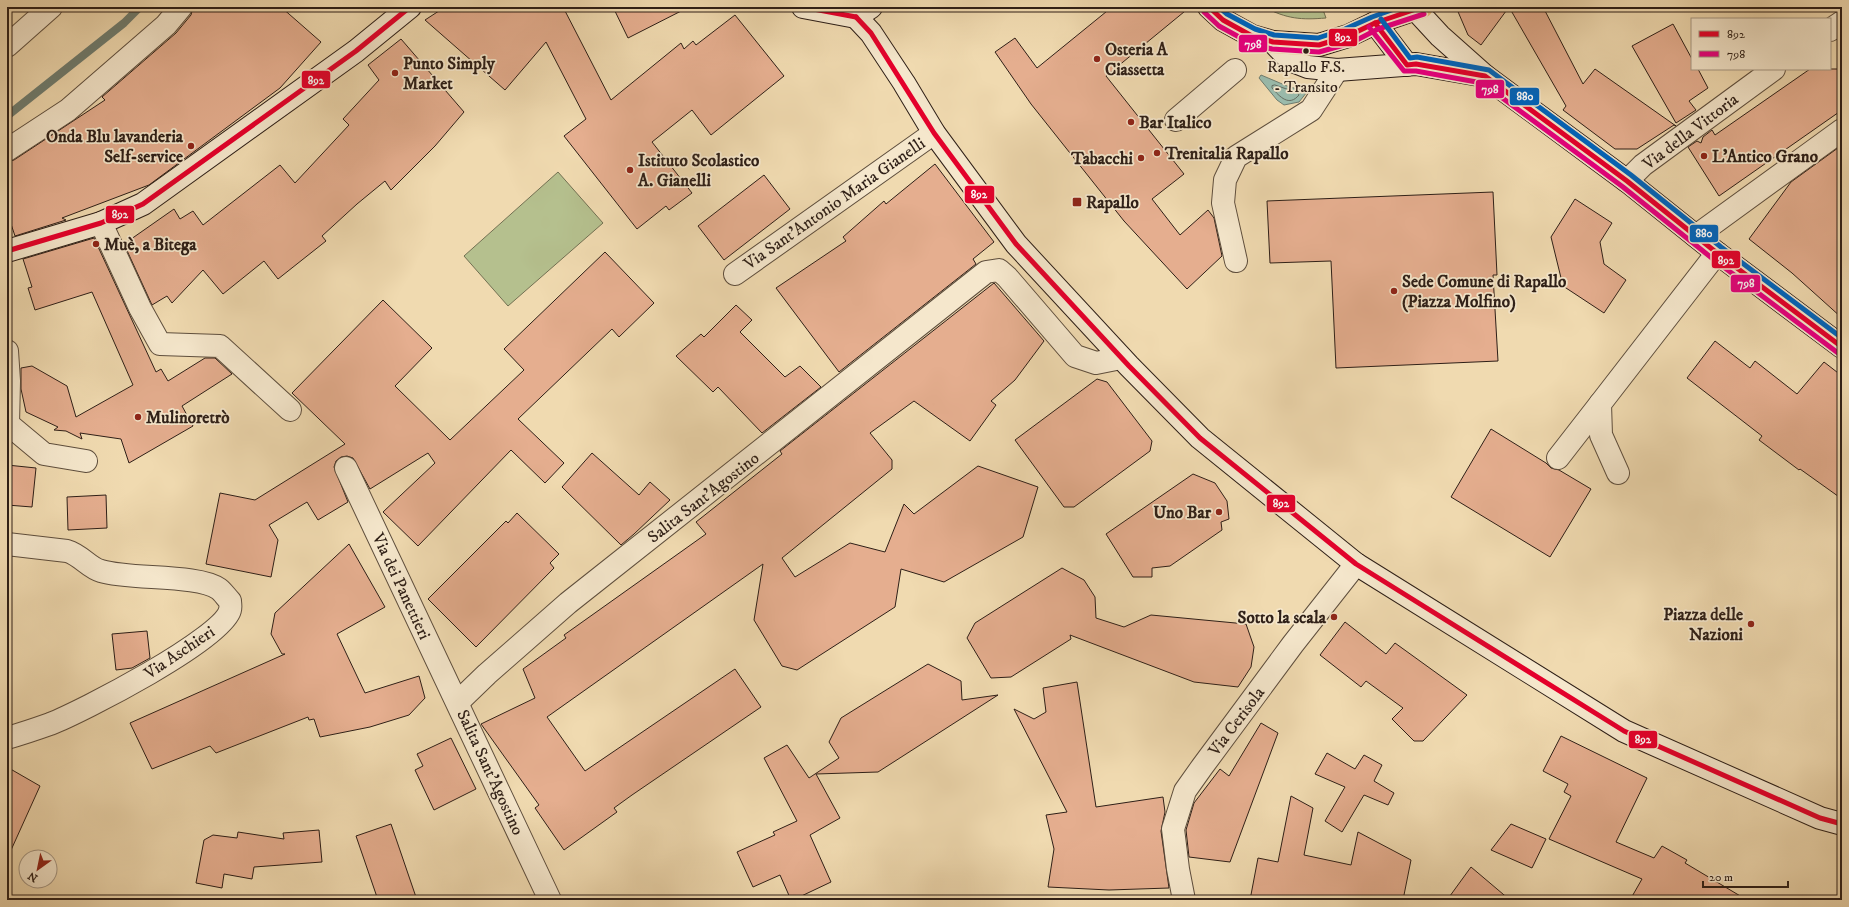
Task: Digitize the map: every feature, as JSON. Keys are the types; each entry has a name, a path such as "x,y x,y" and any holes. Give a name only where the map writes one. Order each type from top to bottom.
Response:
{"main road":[{"path":"1209,7 1223,20 1252,36 1273,42 1319,45 1348,36 1375,23 1419,8"}],"street":[{"path":"7,46 51,7"},
{"path":"7,150 68,110 166,25 181,7"},
{"path":"7,251 101,223 143,204 356,51 410,7"},
{"path":"803,7 864,12 871,33 934,133 1016,244 1121,358 1200,438 1356,564 1624,731 1820,818 1842,824"},
{"path":"1419,8 1440,36 1485,76 1627,181 1717,253 1842,347"},
{"path":"1831,29 1842,22"},
{"path":"1375,23 1407,64"},
{"path":"1273,42 1290,60 1308,67 1337,70 1416,64 1485,76"},
{"path":"1176,120 1235,70"},
{"path":"1236,261 1223,203 1225,180 1236,157 1311,110 1337,70"},
{"name":"Via della Vittoria","path":"1627,181 1643,165 1773,70"},
{"path":"1696,236 1842,130"},
{"name":"Via Sant'Antonio Maria Gianelli","path":"735,274 934,133"},
{"path":"101,223 140,308 160,344 220,346 290,410"},
{"path":"1558,458 1717,253"},
{"name":"Salita Sant'Agostino","path":"550,900 458,702 487,674 568,603 986,272 999,270 1007,277 1075,356 1096,363 1121,358"},
{"path":"7,351 9,381 8,424 44,454 86,461"},
{"path":"1600,404 1601,435 1618,474"},
{"name":"Via dei Panettieri","path":"346,468 410,606 458,702"},
{"name":"Via Aschieri","path":"7,544 67,551 77,554 99,571 119,575 196,581 218,589 230,601 230,610 219,625 183,652 113,695 51,724 7,738"},
{"name":"Via Cerisola","path":"1184,900 1178,869 1173,828 1185,791 1293,644 1356,564"}],"green space":[{"path":"1264,7 1322,7 1326,18 1294,18"},
{"path":"558,172 603,223 508,306 464,256"}],"water":[{"path":"1261,75 1287,86 1307,92 1299,102 1284,105 1277,100 1259,78"}],"building":[{"path":"193,7 281,7 321,42 280,88 149,185 62,218 66,220 15,236 11,224 7,225 7,162 14,160 105,100 102,97 176,33 191,15"},
{"path":"445,7 563,7 611,100 681,43 684,49 693,41 696,45 735,15 784,76 711,135 692,110 652,142 692,193 669,210 666,206 637,229 564,136 586,119 546,42 505,90 425,20"},
{"path":"613,7 689,7 628,38"},
{"path":"1112,7 1190,7 1106,76 1184,174 1152,199 1180,235 1208,210 1214,218 1222,256 1187,289 1124,221 1031,104 995,52 1015,38 1037,68"},
{"path":"1456,7 1509,7 1481,45 1468,35"},
{"path":"1509,7 1543,7 1583,84 1595,69 1676,126 1674,125 1637,149 1615,149 1563,110 1566,106"},
{"path":"1673,24 1691,57 1691,70 1699,70 1708,88 1689,101 1696,110 1676,123 1632,46"},
{"path":"401,39 464,112 435,146 391,190 385,181 357,204 322,236 326,241 278,279 264,261 223,294 203,270 172,303 167,296 152,305 124,244 174,209 180,219 193,211 203,225 280,165 295,183 349,125 343,119 379,80 368,65"},
{"path":"1842,69 1842,110 1719,196 1688,147 1697,141 1701,143 1703,137 1712,130 1715,135 1809,70"},
{"path":"1842,145 1842,318 1792,273 1749,239 1791,182"},
{"path":"935,164 994,242 973,259 976,264 839,372 776,288 846,241 843,237 884,201 886,204"},
{"path":"764,175 790,209 724,260 698,226"},
{"name":"Sede Comune di Rapallo (Piazza Molfino)","path":"1493,192 1497,275 1493,275 1498,361 1336,368 1331,261 1270,263 1267,201"},
{"path":"1575,199 1612,223 1600,242 1604,264 1626,280 1604,313 1563,286 1551,237"},
{"path":"94,238 156,372 161,369 168,381 205,358 215,358 232,374 182,406 193,426 129,463 121,439 80,433 82,439 66,431 54,430 58,427 26,412 21,389 21,368 32,366 67,386 76,417 133,385 92,292 35,310 28,288 32,287 23,259"},
{"path":"605,252 654,303 619,337 612,329 518,419 564,463 545,483 511,450 418,546 383,512 435,463 428,453 370,489 353,458 347,456 341,457 336,461 334,467 348,502 318,520 307,502 269,525 278,540 271,577 206,564 220,493 255,500 345,444 292,393 383,300 432,348 395,386 450,440 524,370 504,349"},
{"path":"994,283 1044,341 1015,380 991,401 996,405 970,441 914,401 870,433 892,460 892,469 782,558 795,577 850,543 885,552 904,504 914,514 978,466 1038,487 1023,537 944,582 901,569 895,607 797,670 782,666 754,620 763,564 547,717 585,771 735,669 761,707 614,808 617,812 564,850 535,808 539,805 481,724 535,698 523,669 566,638 564,635 706,534 696,522 782,454 780,451"},
{"path":"736,305 752,320 740,332 785,377 800,366 821,387 762,433 718,387 713,392 676,356 701,334 704,337"},
{"path":"1715,341 1750,368 1755,361 1797,394 1824,362 1842,376 1842,499 1800,469 1799,470 1759,440 1762,436 1687,378"},
{"path":"1097,379 1107,382 1152,441 1150,451 1074,507 1064,507 1015,440"},
{"path":"1491,429 1546,463 1551,468 1559,470 1591,489 1550,557 1451,497"},
{"path":"592,453 639,495 650,482 670,500 621,545 562,487"},
{"path":"7,465 36,468 32,507 7,505"},
{"path":"1193,474 1215,483 1227,501 1229,519 1221,522 1222,530 1170,566 1152,568 1152,577 1133,577 1106,534"},
{"path":"106,495 107,528 68,530 67,497"},
{"path":"517,513 559,554 550,563 554,568 476,647 428,599 506,521 508,523"},
{"path":"349,544 385,607 337,634 365,693 419,676 425,698 409,715 370,727 320,737 314,719 309,720 308,717 216,753 210,746 152,769 130,723 285,654 282,654 271,634 275,613"},
{"path":"1062,568 1084,580 1095,597 1096,618 1124,627 1151,615 1246,624 1254,647 1251,667 1238,687 1194,682 1070,635 1071,639 1011,677 991,678 967,638 975,623"},
{"path":"1345,622 1386,654 1395,643 1467,695 1423,741 1414,741 1392,719 1403,708 1366,681 1361,687 1320,655"},
{"path":"147,631 150,658 132,668 116,670 112,634"},
{"path":"928,664 961,681 962,700 998,695 878,772 816,774 840,818 810,835 831,882 793,900 791,900 780,875 753,887 737,852 775,835 773,832 797,821 764,758 787,745 809,778 839,758 829,742 841,718"},
{"path":"1077,682 1096,807 1163,797 1165,812 1161,831 1169,888 1109,890 1048,887 1054,849 1046,815 1067,812 1014,709 1034,719 1046,712 1043,688"},
{"path":"1261,723 1278,733 1230,862 1189,857 1186,830 1194,803 1220,769 1229,776"},
{"path":"1561,736 1647,778 1616,842 1654,858 1662,846 1687,860 1685,863 1747,900 1630,900 1642,879 1549,839 1571,796 1564,792 1568,784 1543,771"},
{"path":"451,738 476,789 434,810 415,770 423,766 417,754"},
{"path":"1327,753 1355,769 1364,755 1382,765 1374,781 1394,793 1388,805 1364,795 1342,832 1325,821 1345,787 1315,774"},
{"path":"7,767 40,786 7,859"},
{"path":"1291,796 1313,808 1304,855 1351,865 1358,832 1411,860 1403,900 1250,900 1258,858 1278,862"},
{"path":"391,824 417,900 378,900 356,836"},
{"path":"1511,824 1546,839 1532,868 1491,850"},
{"path":"319,830 322,862 254,867 252,879 224,874 222,888 196,883 204,840 213,835 237,838 238,832 284,839 283,833"},
{"path":"1471,867 1510,900 1447,900"}],"waterway":[{"path":"7,116 124,23 140,7"}],"transit line":[{"name":"892","path":"7,251 101,223 143,204 356,51 410,7"},
{"name":"892","path":"803,7 856,17"},
{"name":"892","path":"1209,7 1223,20 1252,36 1273,42 1319,45 1348,36 1375,23 1422,7"},
{"name":"880","path":"1219,7 1227,14 1255,29 1274,35 1318,38 1400,7"},
{"name":"798","path":"1204,12 1219,26 1250,43 1272,49 1319,52 1351,43 1378,29 1424,14"},
{"name":"892","path":"856,17 871,33 934,133 1016,244 1129,366 1200,438 1356,564 1624,731 1820,818 1842,824"},
{"name":"880","path":"1381,19 1410,58 1417,57 1489,70 1631,175 1721,247 1842,338"},
{"name":"892","path":"1375,23 1407,65 1416,64 1485,76 1627,181 1717,253 1842,347"},
{"name":"798","path":"1369,27 1404,71 1416,71 1482,83 1623,187 1713,259 1838,353"}],"place":[{"name":"Rapallo F.S. - Transito","path":"1306,51"},
{"name":"Osteria A Ciassetta","path":"1097,59"},
{"name":"Punto Simply Market","path":"395,73"},
{"name":"Bar Italico","path":"1131,122"},
{"name":"Onda Blu lavanderia Self-service","path":"191,146"},
{"name":"Trenitalia Rapallo","path":"1157,153"},
{"name":"L'Antico Grano","path":"1704,156"},
{"name":"Tabacchi","path":"1141,158"},
{"name":"Istituto Scolastico A. Gianelli","path":"630,170"},
{"name":"Rapallo","path":"1077,202"},
{"name":"Muè, a Bitega","path":"96,244"},
{"name":"Sede Comune di Rapallo (Piazza Molfino)","path":"1394,291"},
{"name":"Mulinoretrò","path":"138,417"},
{"name":"Uno Bar","path":"1219,512"},
{"name":"Sotto la scala","path":"1334,617"},
{"name":"Piazza delle Nazioni","path":"1751,624"}]}
